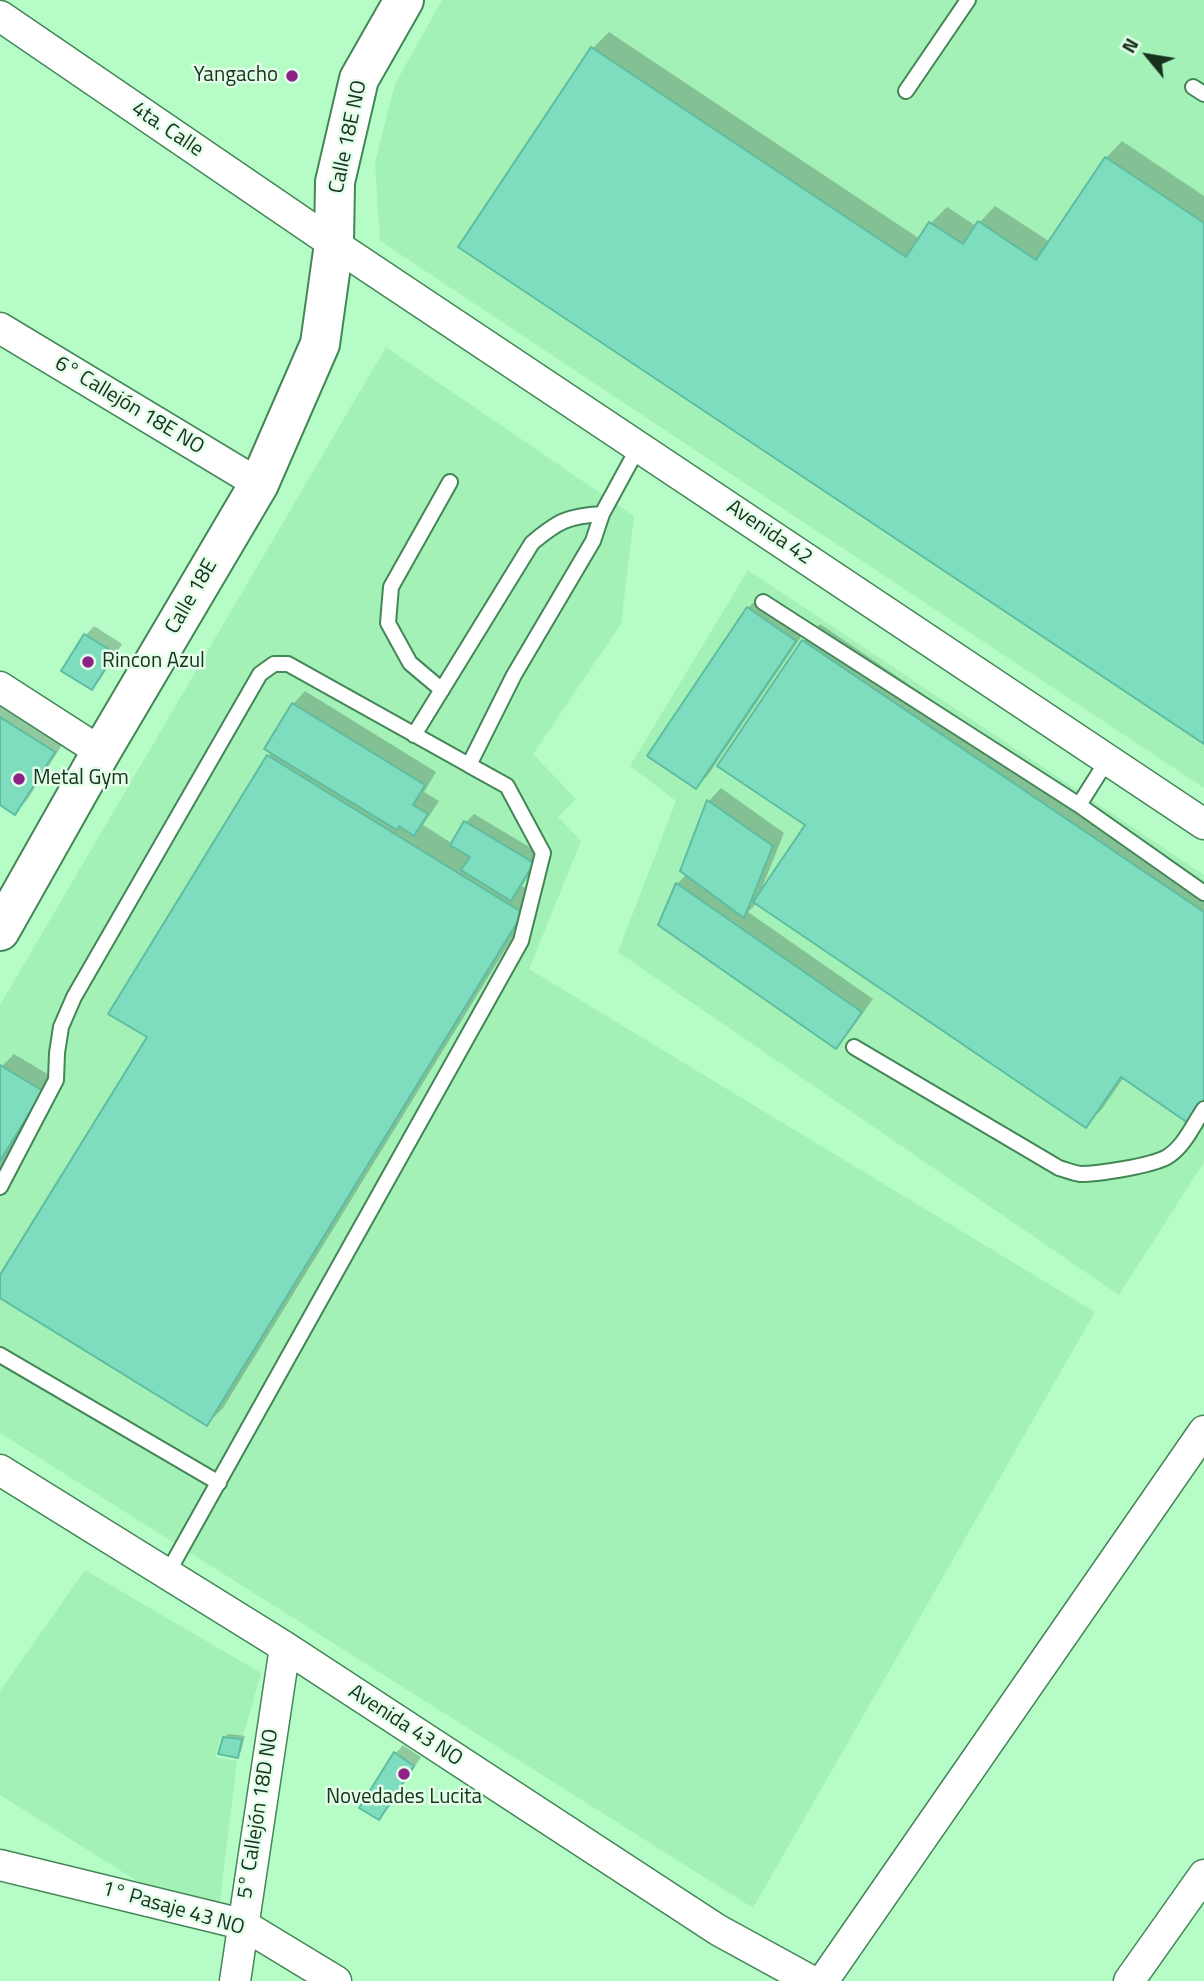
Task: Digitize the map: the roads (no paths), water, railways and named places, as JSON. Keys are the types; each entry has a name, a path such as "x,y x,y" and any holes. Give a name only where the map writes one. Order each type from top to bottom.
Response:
{"street":[{"path":"0,15 9,0"},
{"name":"Calle 18E NO","path":"334,243 335,182 359,79 404,0"},
{"name":"4ta. Calle","path":"0,15 334,243"},
{"name":"Avenida 42","path":"334,243 1204,824"},
{"name":"Calle 18E","path":"0,931 101,752 259,484 320,344 334,243"},
{"name":"6° Callejón 18E NO","path":"0,328 259,484"},
{"path":"0,687 101,752"},
{"path":"823,1981 1204,1431"},
{"name":"Avenida 43 NO","path":"0,1470 285,1647 718,1930 811,1981"},
{"name":"5° Callejón 18D NO","path":"235,1981 285,1647"},
{"name":"1° Pasaje 43 NO","path":"0,1865 242,1924 336,1981"},
{"path":"1129,1981 1204,1875"}],"lane":[{"path":"906,91 968,0"},
{"path":"469,765 514,675 593,541 602,514 639,446"},
{"path":"442,690 410,663 388,623 391,587 450,482"},
{"path":"414,735 531,543 553,525 576,516 602,514"},
{"path":"763,602 1079,805 1204,893"},
{"path":"0,1187 56,1080 61,1027 74,997 260,674 274,664 288,664 508,786 543,853 521,941 167,1574"},
{"path":"1079,805 1108,760"},
{"path":"854,1047 1059,1168 1076,1174 1151,1163 1167,1156 1180,1145 1204,1109"},
{"path":"0,1355 219,1483"}],"place":[{"name":"Yangacho","path":"292,76"},
{"name":"Rincon Azul","path":"88,662"},
{"name":"Metal Gym","path":"19,779"},
{"name":"Novedades Lucita","path":"404,1774"}]}
